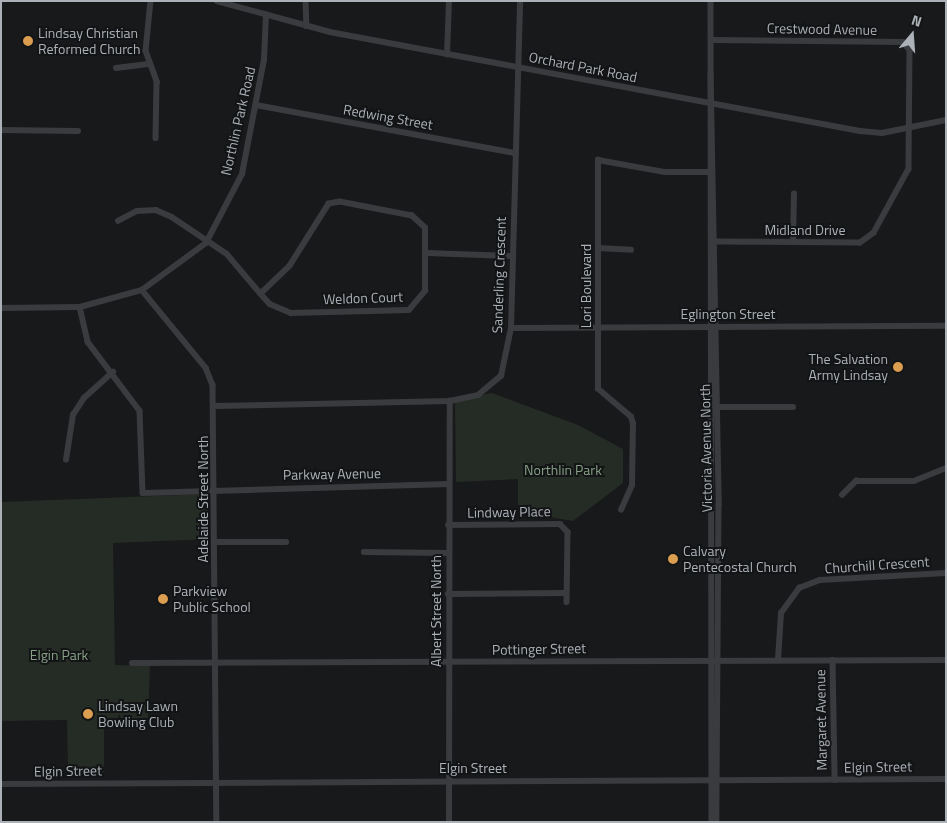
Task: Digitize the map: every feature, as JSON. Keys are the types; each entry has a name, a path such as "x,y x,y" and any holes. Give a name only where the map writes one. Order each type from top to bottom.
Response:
{"street":[{"path":"151,1 146,51 157,82 156,138"},
{"name":"Orchard Park Road","path":"217,1 307,26 447,55 872,133 910,128 946,120"},
{"path":"306,1 307,26"},
{"path":"447,55 449,1"},
{"name":"Sanderling Crescent","path":"215,406 450,401 478,395 501,376 511,328 520,67 520,1"},
{"name":"Victoria Avenue North","path":"711,1 712,242 710,326 719,505 719,660 712,822"},
{"name":"Northlin Park Road","path":"1,308 80,307 142,290 206,244 242,174 256,105 266,15"},
{"name":"Crestwood Avenue","path":"711,40 909,44 910,128"},
{"path":"116,68 150,64"},
{"name":"Redwing Street","path":"256,105 516,153"},
{"name":"Midland Drive","path":"712,242 860,242 874,233 909,169 910,128"},
{"path":"1,130 78,130"},
{"name":"Lori Boulevard","path":"621,510 632,484 632,417 598,389 598,160 665,172 712,172"},
{"path":"793,241 794,194"},
{"name":"Weldon Court","path":"118,221 137,211 156,210 206,244 227,254 261,294 291,313 409,310 425,290 427,253 425,228 412,216 340,202 329,204 290,266 261,294"},
{"name":"Victoria Avenue North","path":"712,242 717,326 712,504 712,660 717,822"},
{"path":"598,248 631,250"},
{"path":"427,253 512,256"},
{"name":"Adelaide Street North","path":"142,290 206,368 215,406 217,822"},
{"path":"66,460 74,415 84,398 113,372 88,342 80,307"},
{"name":"Eglington Street","path":"511,328 946,326"},
{"name":"Parkway Avenue","path":"113,372 140,411 143,492 449,484"},
{"name":"Albert Street North","path":"449,822 448,525 450,401"},
{"path":"714,407 793,407"},
{"path":"842,495 856,481 914,481 946,468"},
{"path":"712,504 719,505"},
{"name":"Lindway Place","path":"448,525 560,524 568,532 567,602"},
{"path":"215,542 286,542"},
{"path":"364,552 448,553"},
{"name":"Churchill Crescent","path":"778,660 781,613 799,588 820,580 946,573"},
{"path":"448,594 566,593"},
{"name":"Margaret Avenue","path":"833,660 835,780"},
{"name":"Pottinger Street","path":"132,663 946,660"},
{"name":"Elgin Street","path":"1,784 946,779"}],"green space":[{"name":"Northlin Park","path":"492,393 578,425 623,449 623,483 573,521 518,512 518,479 456,482 455,400"},
{"name":"Elgin Park","path":"208,494 210,539 113,543 115,665 150,666 148,718 104,719 104,774 68,774 67,720 1,721 1,502"}],"place":[{"name":"Lindsay Christian Reformed Church","path":"28,41"},
{"name":"The Salvation Army Lindsay","path":"898,367"},
{"name":"Calvary Pentecostal Church","path":"673,559"},
{"name":"Parkview Public School","path":"163,599"},
{"name":"Lindsay Lawn Bowling Club","path":"88,714"}]}
